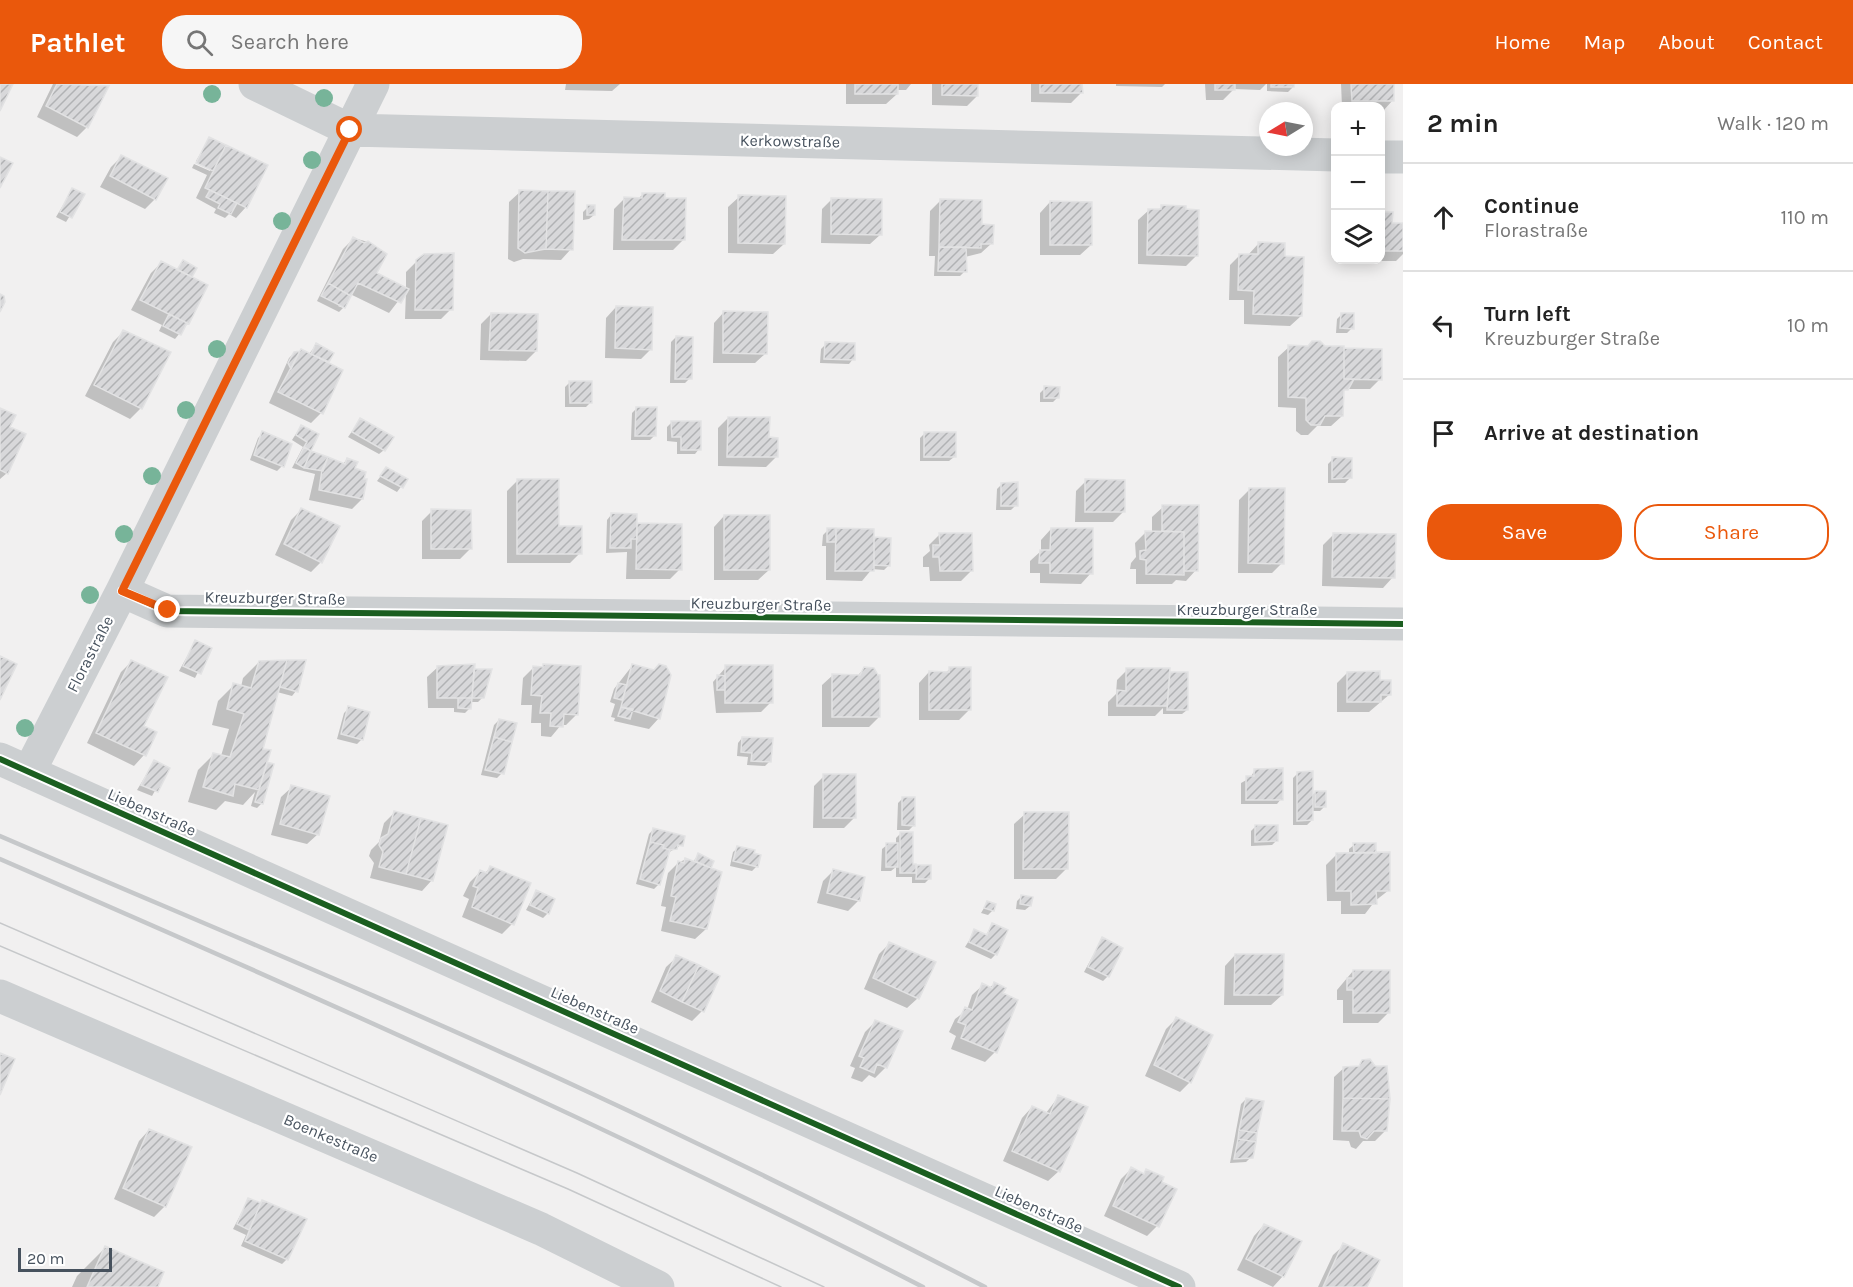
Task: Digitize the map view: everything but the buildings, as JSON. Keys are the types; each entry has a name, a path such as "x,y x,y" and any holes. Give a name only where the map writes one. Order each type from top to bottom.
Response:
{"street":[{"name":"Kerkowstraße","path":"255,84 350,130 1331,155"},
{"name":"Florastraße","path":"15,765 122,591 373,84"},
{"path":"1385,157 1403,157"},
{"name":"Kreuzburger Straße","path":"122,591 168,610 1403,624"},
{"name":"Liebenstraße","path":"15,765 1179,1287"},
{"name":"Boenkestraße","path":"0,996 541,1229 658,1287"}],"tram line":[{"path":"0,923 577,1173 824,1287"},
{"path":"0,946 568,1189 781,1287"}],"railway":[{"path":"0,836 512,1057 786,1187 985,1287"},
{"path":"0,859 465,1065 695,1174 923,1287"}],"cycle path":[{"path":"122,591 167,611 1403,624"},
{"path":"0,759 1179,1287"}],"route":[{"path":"168,610 122,591 350,130"}]}
